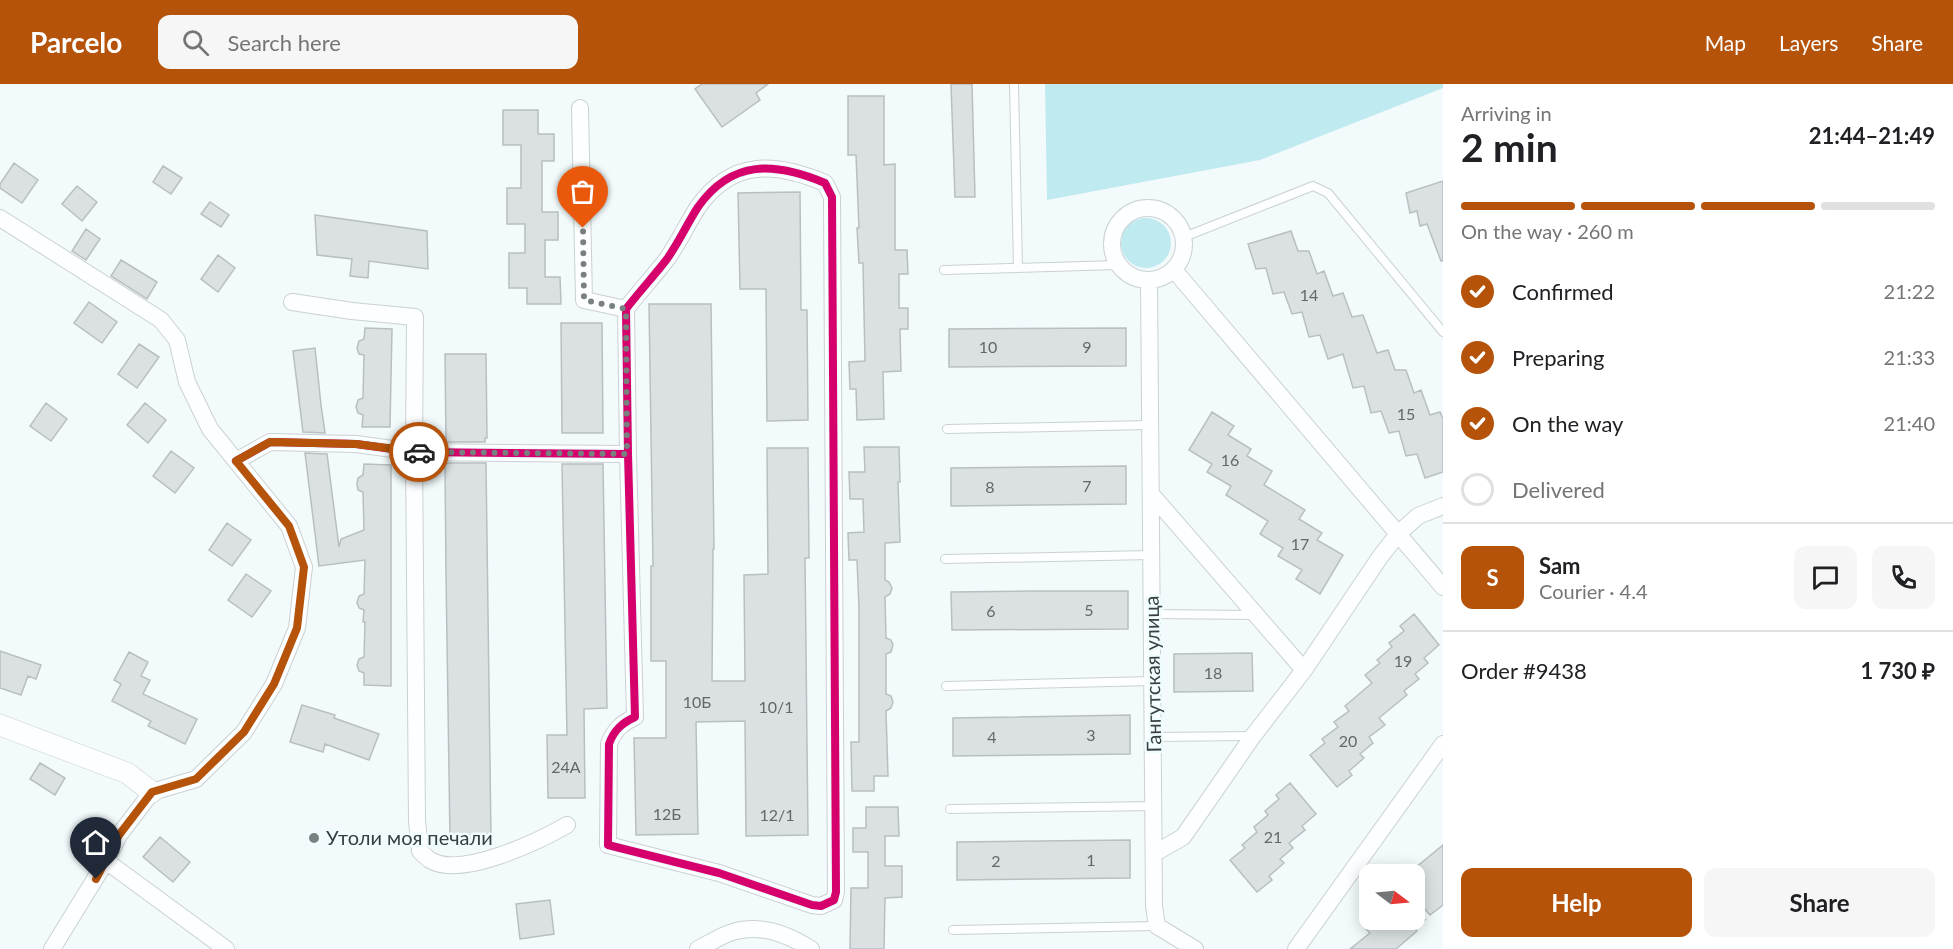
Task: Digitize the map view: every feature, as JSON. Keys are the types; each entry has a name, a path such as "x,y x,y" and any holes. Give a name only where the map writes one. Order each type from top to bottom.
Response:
{"street":[{"path":"580,108 584,300 626,309"},
{"path":"763,167 802,173 825,183 832,197 836,892 834,900 821,906 812,905 719,873 608,845 609,744 614,732 626,721 635,717 627,454 626,309 667,258 699,206 724,179 763,167"},
{"path":"1149,207 1161,210 1172,216 1179,225 1184,237 1181,260 1174,270 1164,277 1149,281 1129,276 1118,265 1111,246 1113,234 1122,219 1137,209 1149,207"},
{"path":"0,218 161,320 177,340 187,382 210,429 289,526 304,567 297,628 274,684 244,732 196,779 152,792 119,835 106,861 52,949"},
{"path":"1174,270 1443,587"},
{"name":"Гангутская улица","path":"1149,281 1157,926"},
{"path":"292,302 415,318 417,821 420,851 431,861 445,864 480,863 543,839 567,825"},
{"path":"236,461 270,442 356,444 414,452 627,454"},
{"path":"1151,494 1304,670"},
{"path":"1155,853 1183,837 1252,736 1304,670 1398,534 1418,516 1443,506"},
{"path":"0,724 127,773 152,792"},
{"path":"1296,949 1443,744"},
{"path":"106,861 226,949"},
{"path":"1157,926 1195,949"},
{"path":"698,949 736,931 756,930 785,934 811,949"}],"lane":[{"path":"1014,84 1018,268"},
{"path":"1184,237 1313,186 1328,193 1443,332"},
{"path":"944,270 1118,265"},
{"path":"947,429 1150,425"},
{"path":"945,560 1152,555"},
{"path":"1152,614 1256,615"},
{"path":"946,686 1153,681"},
{"path":"1154,737 1252,736"},
{"path":"950,809 1155,806"},
{"path":"953,930 1157,926"}],"shaded area":[{"path":"1045,84 1443,84 1443,88 1260,160 1047,200"},
{"path":"1146,218 1155,220 1166,229 1171,243 1169,252 1160,263 1146,268 1137,266 1126,257 1121,243 1123,234 1132,223"}],"building":[{"path":"702,84 768,84 756,93 760,100 722,127 695,89"},
{"path":"951,84 972,84 975,197 955,197"},
{"path":"848,96 884,96 884,165 895,164 895,250 907,250 908,274 899,274 899,308 908,308 908,329 900,329 901,371 883,372 884,419 857,420 856,389 850,389 849,362 865,361 863,263 859,263 856,155 848,155"},
{"path":"503,110 538,110 538,134 554,134 554,161 542,161 542,212 558,212 558,240 545,240 545,277 560,277 561,304 527,304 527,288 509,288 509,253 525,253 525,224 507,224 507,188 521,188 521,145 503,145"},
{"path":"14,163 38,180 22,203 0,188 0,184"},
{"path":"163,166 182,178 171,194 153,182"},
{"path":"1443,181 1443,261 1441,261 1427,224 1420,226 1417,211 1410,213 1406,193"},
{"path":"77,186 97,202 82,221 62,204"},
{"path":"800,192 801,310 807,310 808,420 767,421 766,289 740,289 738,193"},
{"path":"210,202 229,215 221,227 201,214"},
{"path":"315,215 427,231 428,269 369,261 368,278 350,276 352,259 317,255"},
{"path":"86,229 100,239 86,260 72,251"},
{"path":"1291,231 1298,251 1309,251 1317,274 1324,271 1333,296 1343,293 1352,317 1363,315 1377,353 1388,350 1395,370 1406,370 1414,393 1421,390 1430,415 1440,412 1443,419 1443,472 1425,478 1417,454 1406,456 1399,431 1389,433 1381,411 1371,413 1364,386 1353,388 1343,354 1328,359 1320,335 1309,337 1302,312 1292,314 1284,292 1273,294 1266,268 1256,269 1248,244"},
{"path":"218,255 235,268 218,292 201,279"},
{"path":"121,260 157,282 147,299 111,276"},
{"path":"89,302 117,322 102,343 74,323"},
{"path":"649,304 711,304 714,549 712,681 745,681 744,575 768,574 767,448 808,448 809,558 805,558 808,835 746,836 745,721 696,722 698,834 636,835 634,738 666,738 666,661 651,661 651,566 653,566"},
{"path":"561,323 602,323 603,433 562,433"},
{"path":"365,328 392,329 390,427 362,427 363,415 358,413 356,407 358,400 363,398 364,355 359,354 357,348 359,341 364,339"},
{"path":"1126,328 1126,366 949,367 949,329"},
{"path":"139,344 159,357 137,388 118,374"},
{"path":"315,348 325,433 303,432 293,351"},
{"path":"445,354 486,354 487,438 485,442 446,442"},
{"path":"46,403 67,419 51,441 30,426"},
{"path":"145,403 166,420 148,443 127,425"},
{"path":"1212,412 1234,426 1228,435 1251,449 1247,456 1272,471 1264,485 1305,510 1299,519 1322,533 1317,540 1343,555 1320,594 1296,579 1302,570 1278,556 1283,548 1260,534 1268,521 1226,495 1231,486 1207,472 1212,464 1189,450"},
{"path":"864,447 899,447 900,542 885,543 885,580 892,588 890,594 885,597 886,638 891,640 893,645 891,652 886,654 886,694 891,696 893,702 891,708 886,711 888,776 874,776 874,791 852,791 851,742 859,742 859,608 857,560 849,560 848,533 864,532 863,499 850,499 849,472 865,472"},
{"path":"171,451 194,468 175,493 153,476"},
{"path":"305,453 327,454 339,547 341,539 364,530 363,492 358,490 357,484 358,478 363,475 364,464 391,465 391,686 364,685 364,673 359,671 357,665 359,659 364,657 364,610 359,608 357,603 359,596 364,594 365,560 319,566"},
{"path":"446,463 486,463 491,838 450,838"},
{"path":"562,464 603,464 607,708 584,709 585,798 548,798 547,735 567,735"},
{"path":"1126,466 1126,504 951,506 951,468"},
{"path":"227,523 251,540 232,566 209,550"},
{"path":"246,574 271,591 252,617 228,600"},
{"path":"1128,591 1128,629 952,630 951,592"},
{"path":"1414,614 1439,645 1424,658 1428,663 1415,674 1419,679 1404,691 1407,695 1379,718 1385,725 1369,737 1373,743 1360,754 1364,758 1349,771 1352,775 1337,787 1310,755 1325,743 1322,739 1338,727 1334,722 1349,711 1345,706 1372,683 1365,675 1380,663 1377,660 1392,647 1389,643 1404,631 1400,626"},
{"path":"0,651 41,665 36,679 28,676 21,695 0,688"},
{"path":"129,652 148,662 141,676 150,680 143,694 197,719 185,744 148,726 151,721 112,701 121,684 114,680"},
{"path":"1252,653 1253,691 1174,692 1174,654"},
{"path":"302,705 335,715 334,718 379,734 369,760 325,744 323,752 290,742"},
{"path":"1130,715 1130,754 953,756 953,718"},
{"path":"40,763 65,778 55,795 30,779"},
{"path":"1290,783 1316,814 1302,826 1305,830 1289,843 1293,848 1280,859 1284,863 1269,876 1272,880 1257,892 1230,860 1245,848 1242,845 1257,832 1254,827 1268,815 1265,811 1279,799 1276,795"},
{"path":"866,807 898,807 899,836 885,836 885,866 902,866 902,897 885,898 884,949 850,949 851,888 868,888 868,852 853,852 853,828 866,828"},
{"path":"160,837 190,862 173,882 143,857"},
{"path":"1130,840 1130,878 957,880 957,842"},
{"path":"1443,845 1443,905 1430,915 1425,909 1425,864 1420,864"},
{"path":"550,900 554,934 520,939 516,904"},
{"path":"1367,930 1417,931 1396,949 1350,949 1370,933"}],"cycle path":[{"path":"236,461 270,442 356,444 414,452 628,454 635,717 619,728 609,744 608,845 719,873 812,905 821,906 834,900 836,892 832,197 825,183 789,171 756,169 725,180 711,191 698,207 667,259 626,309 628,454"}],"way so far":[{"path":"419,452 627,454 626,309 584,300 583,228"}],"place":[{"name":"Утоли моя печали","path":"314,838"}],"route":[{"path":"96,879 119,835 152,792 196,779 244,732 274,684 297,628 304,567 289,526 236,461 270,442 356,444 419,452"}]}
